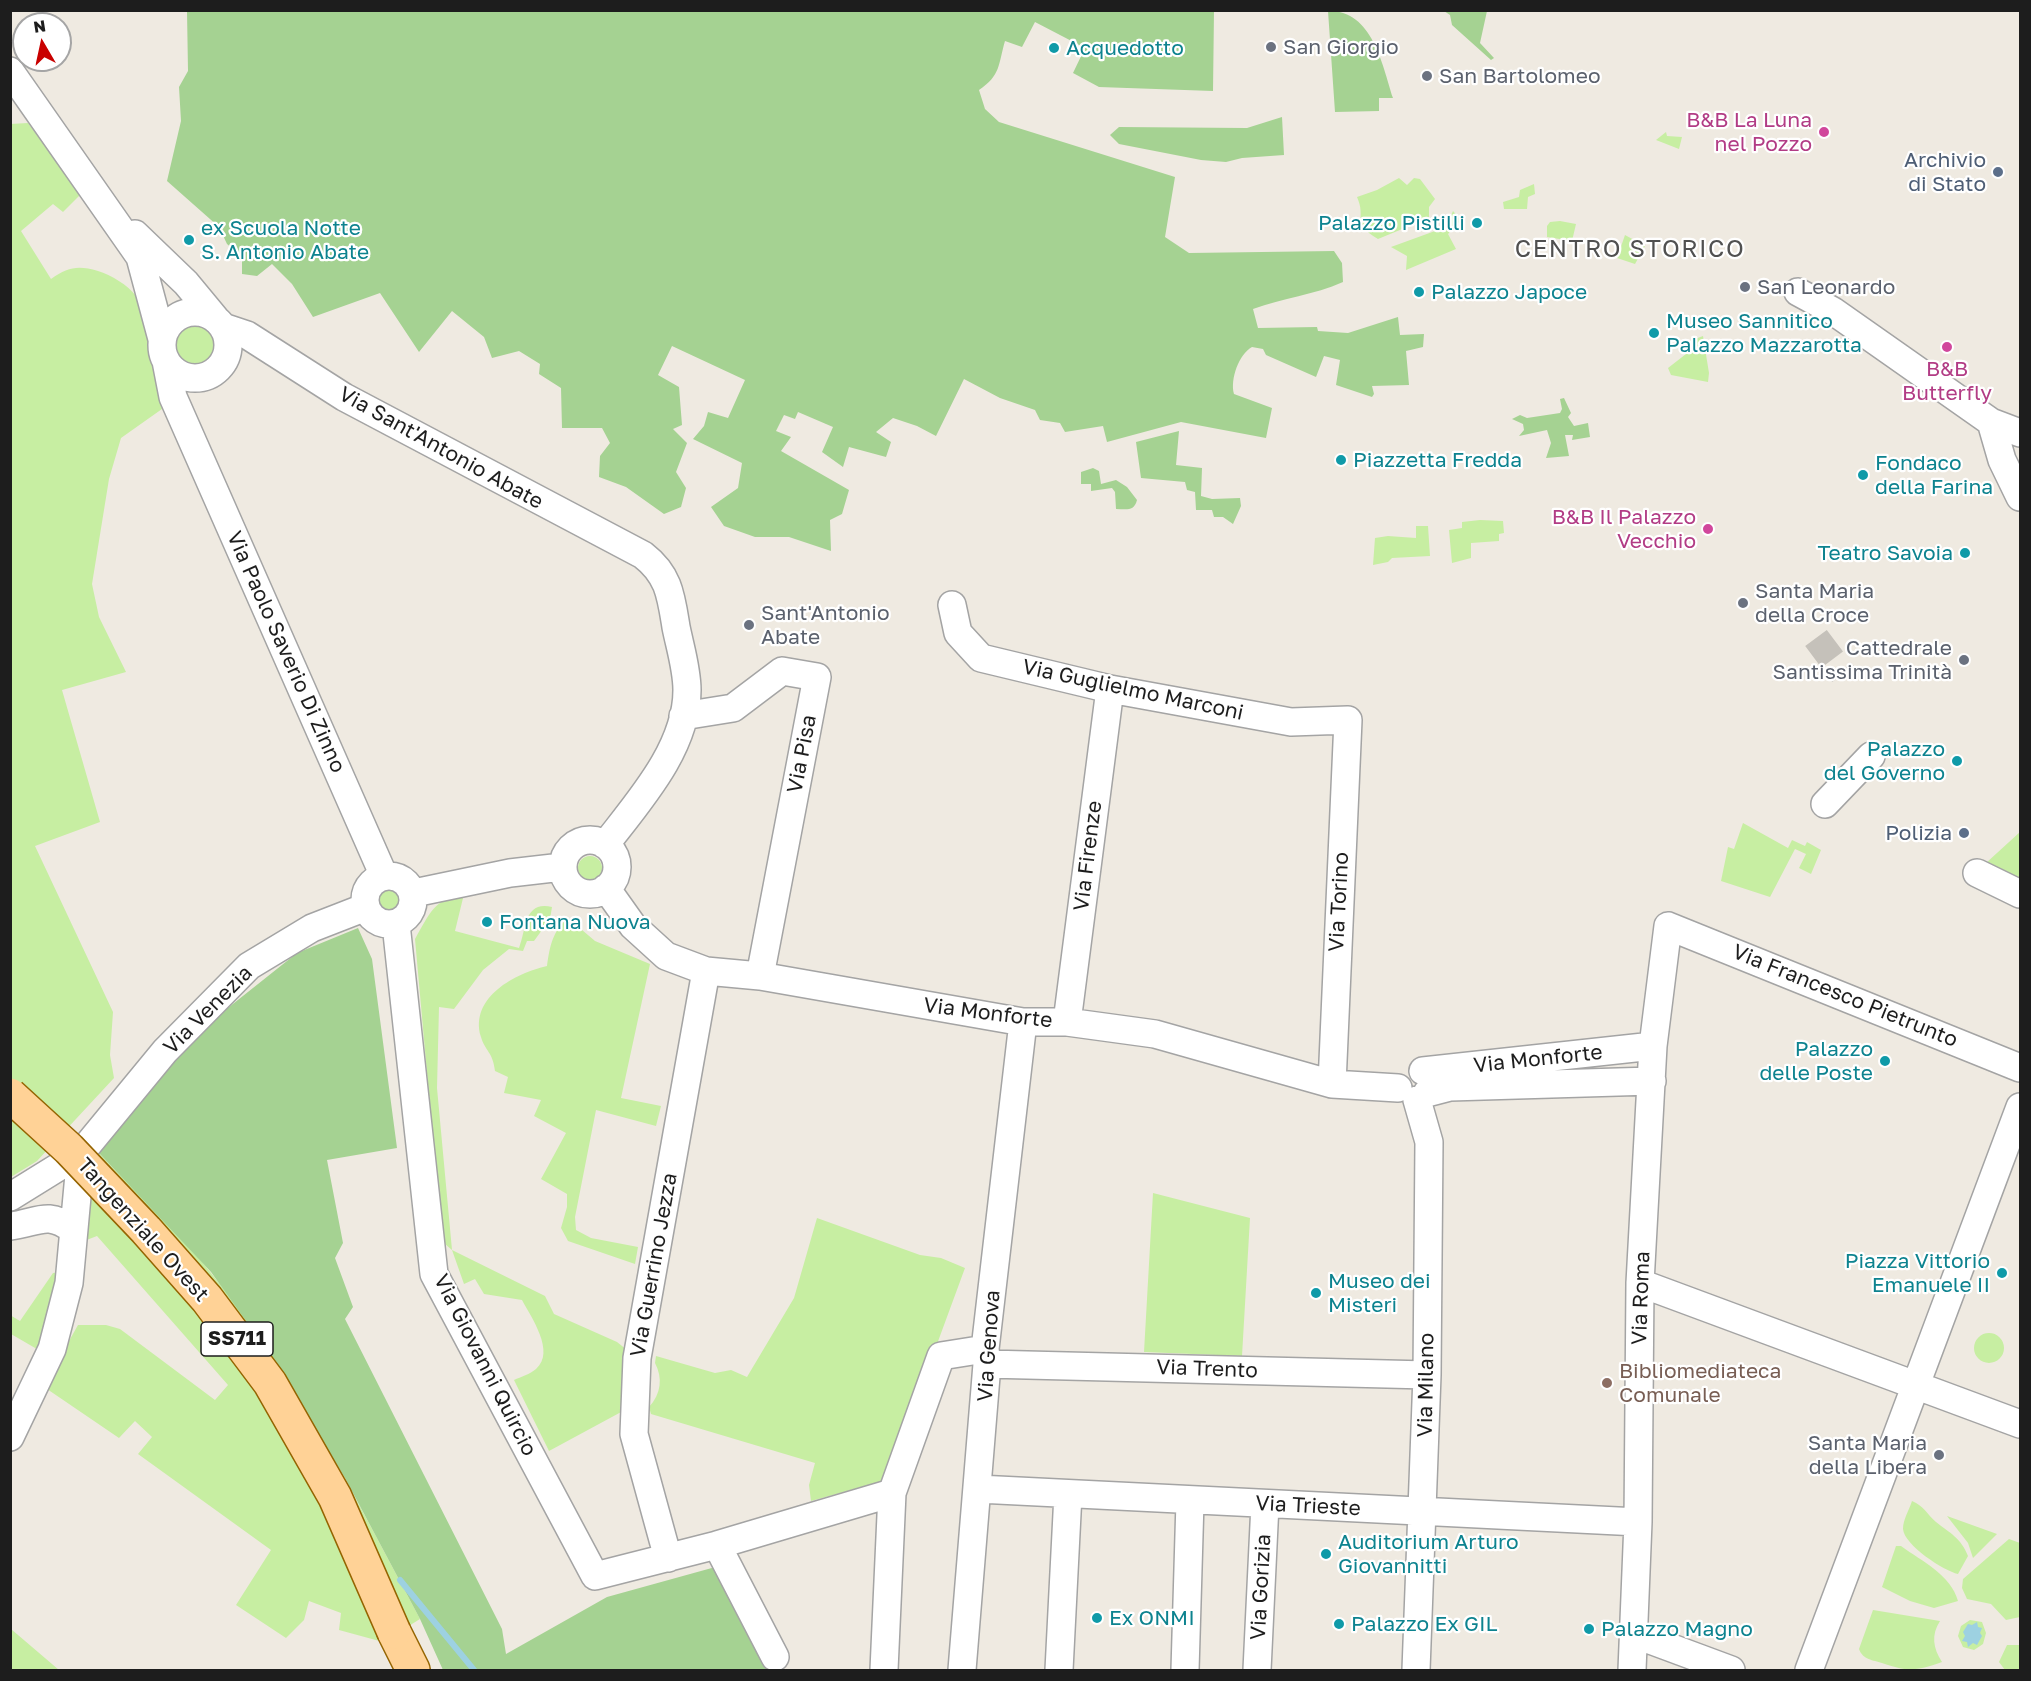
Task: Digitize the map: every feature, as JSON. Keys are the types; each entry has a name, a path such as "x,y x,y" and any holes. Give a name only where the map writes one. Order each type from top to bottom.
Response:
{"main road":[{"name":"Tangenziale Ovest","path":"10,1095 69,1149 146,1230 207,1299 270,1383 335,1497 394,1632"},
{"path":"394,1632 404,1671"},
{"path":"394,1632 413,1671"}],"street":[{"name":"Via Sant'Antonio Abate","path":"10,71 140,257 164,350"},
{"name":"Via Sant'Antonio Abate","path":"99,200 186,283 219,322 247,335 344,397 643,555 659,567 667,584 683,661 687,689 683,716"},
{"path":"1798,292 1833,311 1991,422 2020,433"},
{"path":"187,429 195,399 211,374 226,358 228,347 219,322 204,312 190,312 177,316 167,326 164,350 174,371 186,377 199,378 211,374"},
{"name":"Via Paolo Saverio Di Zinno","path":"164,350 173,397 384,876"},
{"path":"1991,422 2002,460 2020,497"},
{"name":"Via Guglielmo Marconi","path":"952,605 958,633 981,658 1110,689 1291,722 1348,720"},
{"name":"Via Pisa","path":"683,716 733,708 782,671 817,676 760,976"},
{"name":"Via Firenze","path":"1067,1022 1110,689"},
{"path":"605,845 635,806 674,744 683,716"},
{"name":"Via Torino","path":"1332,1084 1348,720"},
{"path":"1825,804 1871,756"},
{"path":"582,840 594,840 605,845 612,852 617,871 606,888 590,894 574,889 567,883 562,867 565,856 572,846 582,840"},
{"path":"414,893 500,875 562,867"},
{"path":"1977,873 2020,894"},
{"path":"384,876 397,876 407,882 414,893 414,906 407,917 396,924 384,924 372,918 366,907 365,894 372,882 384,876"},
{"name":"Via Monforte","path":"606,888 633,927 666,956 705,971 760,976 1023,1022 1067,1022 1155,1034 1332,1084 1449,1088 1652,1081"},
{"name":"Via Venezia","path":"81,1153 165,1051 249,966 312,928 366,907"},
{"name":"Via Giovanni Quircio","path":"396,924 434,1274 595,1576 668,1558"},
{"name":"Via Roma","path":"1632,1671 1638,1522 1640,1282 1653,1046 1668,926"},
{"name":"Via Francesco Pietrunto","path":"1668,926 2020,1068"},
{"name":"Via Guerrino Jezza","path":"668,1558 634,1434 637,1358 705,971"},
{"name":"Via Genova","path":"963,1671 986,1356 1023,1022"},
{"name":"Via Monforte","path":"1416,1088 1653,1046"},
{"name":"Via Milano","path":"1416,1088 1429,1142 1427,1375 1416,1671"},
{"path":"1809,1671 2020,1107"},
{"path":"10,1197 81,1153"},
{"path":"10,1437 52,1349 69,1283 72,1228 81,1153"},
{"path":"10,1226 44,1217 63,1221 72,1228"},
{"path":"1640,1282 2020,1424"},
{"name":"Via Trento","path":"892,1493 941,1356 1427,1375"},
{"name":"Via Trieste","path":"978,1489 1638,1522"},
{"path":"668,1558 892,1493 885,1671"},
{"path":"1059,1671 1068,1494"},
{"path":"1185,1671 1190,1501"},
{"name":"Via Gorizia","path":"1257,1671 1265,1504"},
{"path":"717,1545 775,1657"},
{"path":"1634,1634 1731,1671"}],"green space":[{"path":"187,11 1214,11 1213,91 1099,87 1073,73 1085,48 1035,22 1022,47 1005,41 995,74 979,90 985,109 999,122 1175,177 1165,237 1189,253 1334,251 1342,263 1343,282 1253,309 1258,328 1317,327 1318,331 1348,333 1398,317 1400,335 1424,334 1423,347 1406,351 1409,385 1372,386 1374,394 1372,397 1336,385 1340,360 1324,356 1316,377 1266,355 1263,349 1252,347 1247,350 1240,361 1233,388 1234,394 1272,408 1266,438 1181,422 1107,442 1103,426 1065,432 1060,423 1040,420 1035,410 1000,398 964,379 936,436 917,426 893,418 876,432 891,442 886,457 849,447 843,467 822,452 833,427 798,412 795,419 784,415 776,431 791,437 781,451 849,490 842,514 830,520 831,551 789,537 755,537 724,526 711,507 738,488 742,463 693,439 704,426 708,412 728,418 745,380 672,346 658,375 679,387 682,425 673,429 687,443 676,472 686,488 681,507 664,514 626,487 599,477 600,456 610,443 602,428 562,428 561,388 539,374 540,364 519,351 492,358 484,337 452,311 419,352 380,293 313,317 292,284 272,264 257,276 242,274 242,256 227,244 219,227 167,181 181,121 179,87 188,71"},
{"path":"1328,11 1343,13 1355,19 1373,41 1393,98 1379,98 1379,111 1335,112"},
{"path":"1444,11 1487,11 1480,43 1494,58 1491,60 1452,25 1450,15"},
{"path":"1282,117 1284,155 1242,158 1226,162 1201,160 1119,144 1110,135 1119,127 1247,128"},
{"path":"28,123 81,194 63,212 53,204 21,231 51,279 73,268 91,269 119,281 136,296 149,334 162,409 121,438 109,479 92,584 99,617 126,672 62,690 100,822 35,846 113,1012 110,1055 114,1078 37,1161 11,1177 10,124"},
{"path":"1666,132 1667,136 1682,137 1679,149 1656,140"},
{"path":"1399,178 1407,185 1414,178 1420,179 1435,199 1429,207 1429,218 1378,239 1362,224 1357,197 1377,190"},
{"path":"1534,184 1535,194 1528,197 1527,209 1504,209 1503,202 1519,197 1520,190"},
{"path":"1453,211 1461,220 1448,234 1456,249 1406,270 1407,256 1391,247 1446,227"},
{"path":"1550,222 1576,224 1572,241 1547,237 1547,226"},
{"path":"1625,235 1645,246 1635,264 1617,258"},
{"path":"196,324 204,325 211,330 216,337 216,353 211,360 204,365 196,366 188,365 181,360 176,353 175,345 176,337 181,330 188,325"},
{"path":"1703,336 1709,373 1708,382 1671,375 1668,368 1686,354 1679,345"},
{"path":"1564,398 1571,413 1568,417 1574,426 1588,423 1590,437 1572,440 1573,435 1565,435 1569,456 1546,458 1551,443 1547,430 1519,436 1524,430 1523,424 1512,419 1520,415 1527,418 1560,413 1562,409 1560,399"},
{"path":"1179,431 1176,465 1202,468 1201,496 1212,499 1240,498 1241,506 1233,524 1223,517 1214,517 1212,510 1196,510 1195,492 1187,490 1185,482 1141,478 1136,442"},
{"path":"1093,468 1099,471 1101,484 1116,480 1127,487 1137,500 1136,504 1129,509 1116,509 1115,492 1112,488 1091,491 1091,484 1081,484 1081,472"},
{"path":"1503,521 1504,533 1499,534 1499,541 1471,543 1471,558 1452,563 1449,530 1462,528 1462,522"},
{"path":"1416,526 1428,526 1430,556 1392,558 1388,562 1373,565 1375,538 1388,536 1416,538"},
{"path":"1743,823 1788,848 1792,840 1805,846 1807,842 1821,850 1811,874 1799,868 1806,854 1795,849 1770,897 1721,881 1728,847 1734,849"},
{"path":"2020,832 2020,881 1986,863"},
{"path":"590,856 599,859 602,868 599,877 590,880 581,877 578,868 581,859"},
{"path":"390,888 398,891 401,899 398,907 390,910 382,907 379,899 382,891"},
{"path":"464,894 455,931 519,948 531,912 543,906 552,907 550,919 534,941 527,941 523,951 509,949 483,970 454,1009 439,1007 437,1088 452,1250 445,1244 440,1218 415,939 434,909 446,899 454,896"},
{"path":"568,918 595,941 650,964 621,1098 661,1106 656,1126 596,1110 575,1217 576,1230 591,1238 638,1247 635,1264 568,1241 561,1228 567,1207 567,1194 541,1179 566,1133 534,1116 541,1100 504,1093 508,1077 495,1071 493,1060 481,1037 479,1023 488,999 509,981 547,966 553,940 558,929"},
{"path":"358,928 372,959 397,1148 327,1160 343,1243 335,1258 353,1307 345,1319 502,1629 506,1654 607,1597 719,1566 773,1670 443,1670 420,1619 345,1478 269,1353 211,1272 99,1153 142,1094 219,1015 297,953"},
{"path":"99,1153 198,1257 242,1313 323,1441 420,1619 383,1642 339,1630 341,1613 309,1601 304,1620 286,1638 236,1605 271,1550 138,1454 152,1437 135,1421 119,1438 47,1389 46,1382 78,1325 106,1325 120,1329 215,1400 228,1385 97,1236 84,1241 84,1174"},
{"path":"1153,1193 1250,1218 1242,1356 1144,1352"},
{"path":"817,1218 920,1255 941,1258 965,1268 887,1480 811,1501 809,1485 815,1463 651,1414 649,1407 660,1386 655,1363 656,1356 715,1373 731,1370 747,1377 794,1298"},
{"path":"452,1250 545,1296 554,1314 617,1342 627,1350 623,1411 549,1451 514,1380 534,1371 542,1362 543,1344 536,1325 522,1300 484,1294 475,1279 464,1284"},
{"path":"63,1272 42,1352 11,1334 10,1315 20,1321 53,1273"},
{"path":"1989,1333 1995,1334 2003,1342 2003,1354 1995,1362 1989,1363 1983,1362 1975,1354 1974,1348 1975,1342 1983,1334"},
{"path":"1912,1501 1955,1536 1962,1545 1968,1556 1958,1574 1926,1556 1905,1535 1903,1526"},
{"path":"1947,1516 1997,1534 1973,1558 1968,1543"},
{"path":"2009,1539 2020,1543 2020,1617 2006,1620 1991,1604 1967,1599 1962,1588 1963,1579"},
{"path":"1896,1546 1901,1546 1943,1576 1958,1601 1934,1608 1910,1601 1882,1587"},
{"path":"1873,1610 1940,1621 1935,1631 1934,1642 1942,1662 1918,1669 1906,1669 1866,1657 1859,1649"},
{"path":"1970,1620 1982,1622 1986,1633 1983,1644 1974,1650 1963,1647 1958,1636 1961,1626"},
{"path":"11,1629 59,1670 11,1670"},
{"path":"2007,1645 2020,1645 2020,1670 2005,1670 1999,1662"}],"water":[{"path":"1977,1622 1978,1627 1982,1628 1980,1633 1982,1636 1977,1645 1973,1643 1968,1647 1967,1642 1962,1641 1965,1636 1963,1632 1968,1624 1972,1625"}],"waterway":[{"path":"400,1580 474,1670"}],"tunnel":[{"path":"1816,638 1843,674"}],"place":[{"name":"San Giorgio","path":"1271,47"},
{"name":"Acquedotto","path":"1054,48"},
{"name":"San Bartolomeo","path":"1427,76"},
{"name":"B&B La Luna nel Pozzo","path":"1824,132"},
{"name":"Archivio di Stato","path":"1998,172"},
{"name":"Palazzo Pistilli","path":"1477,223"},
{"name":"ex Scuola Notte S. Antonio Abate","path":"189,240"},
{"name":"San Leonardo","path":"1745,287"},
{"name":"Palazzo Japoce","path":"1419,292"},
{"name":"Museo Sannitico Palazzo Mazzarotta","path":"1654,333"},
{"name":"B&B Butterfly","path":"1947,347"},
{"name":"Piazzetta Fredda","path":"1341,460"},
{"name":"Fondaco della Farina","path":"1863,475"},
{"name":"B&B Il Palazzo Vecchio","path":"1708,529"},
{"name":"Teatro Savoia","path":"1965,553"},
{"name":"Santa Maria della Croce","path":"1743,603"},
{"name":"Sant'Antonio Abate","path":"749,625"},
{"name":"Cattedrale Santissima Trinità","path":"1964,660"},
{"name":"Palazzo del Governo","path":"1957,761"},
{"name":"Polizia","path":"1964,833"},
{"name":"Fontana Nuova","path":"487,922"},
{"name":"Palazzo delle Poste","path":"1885,1061"},
{"name":"Piazza Vittorio Emanuele II","path":"2002,1273"},
{"name":"Museo dei Misteri","path":"1316,1293"},
{"name":"Bibliomediateca Comunale","path":"1607,1383"},
{"name":"Santa Maria della Libera","path":"1939,1455"},
{"name":"Auditorium Arturo Giovannitti","path":"1326,1554"},
{"name":"Ex ONMI","path":"1097,1618"},
{"name":"Palazzo Ex GIL","path":"1339,1624"},
{"name":"Palazzo Magno","path":"1589,1629"}],"district":[{"name":"CENTRO STORICO","path":"1630,249"}]}
